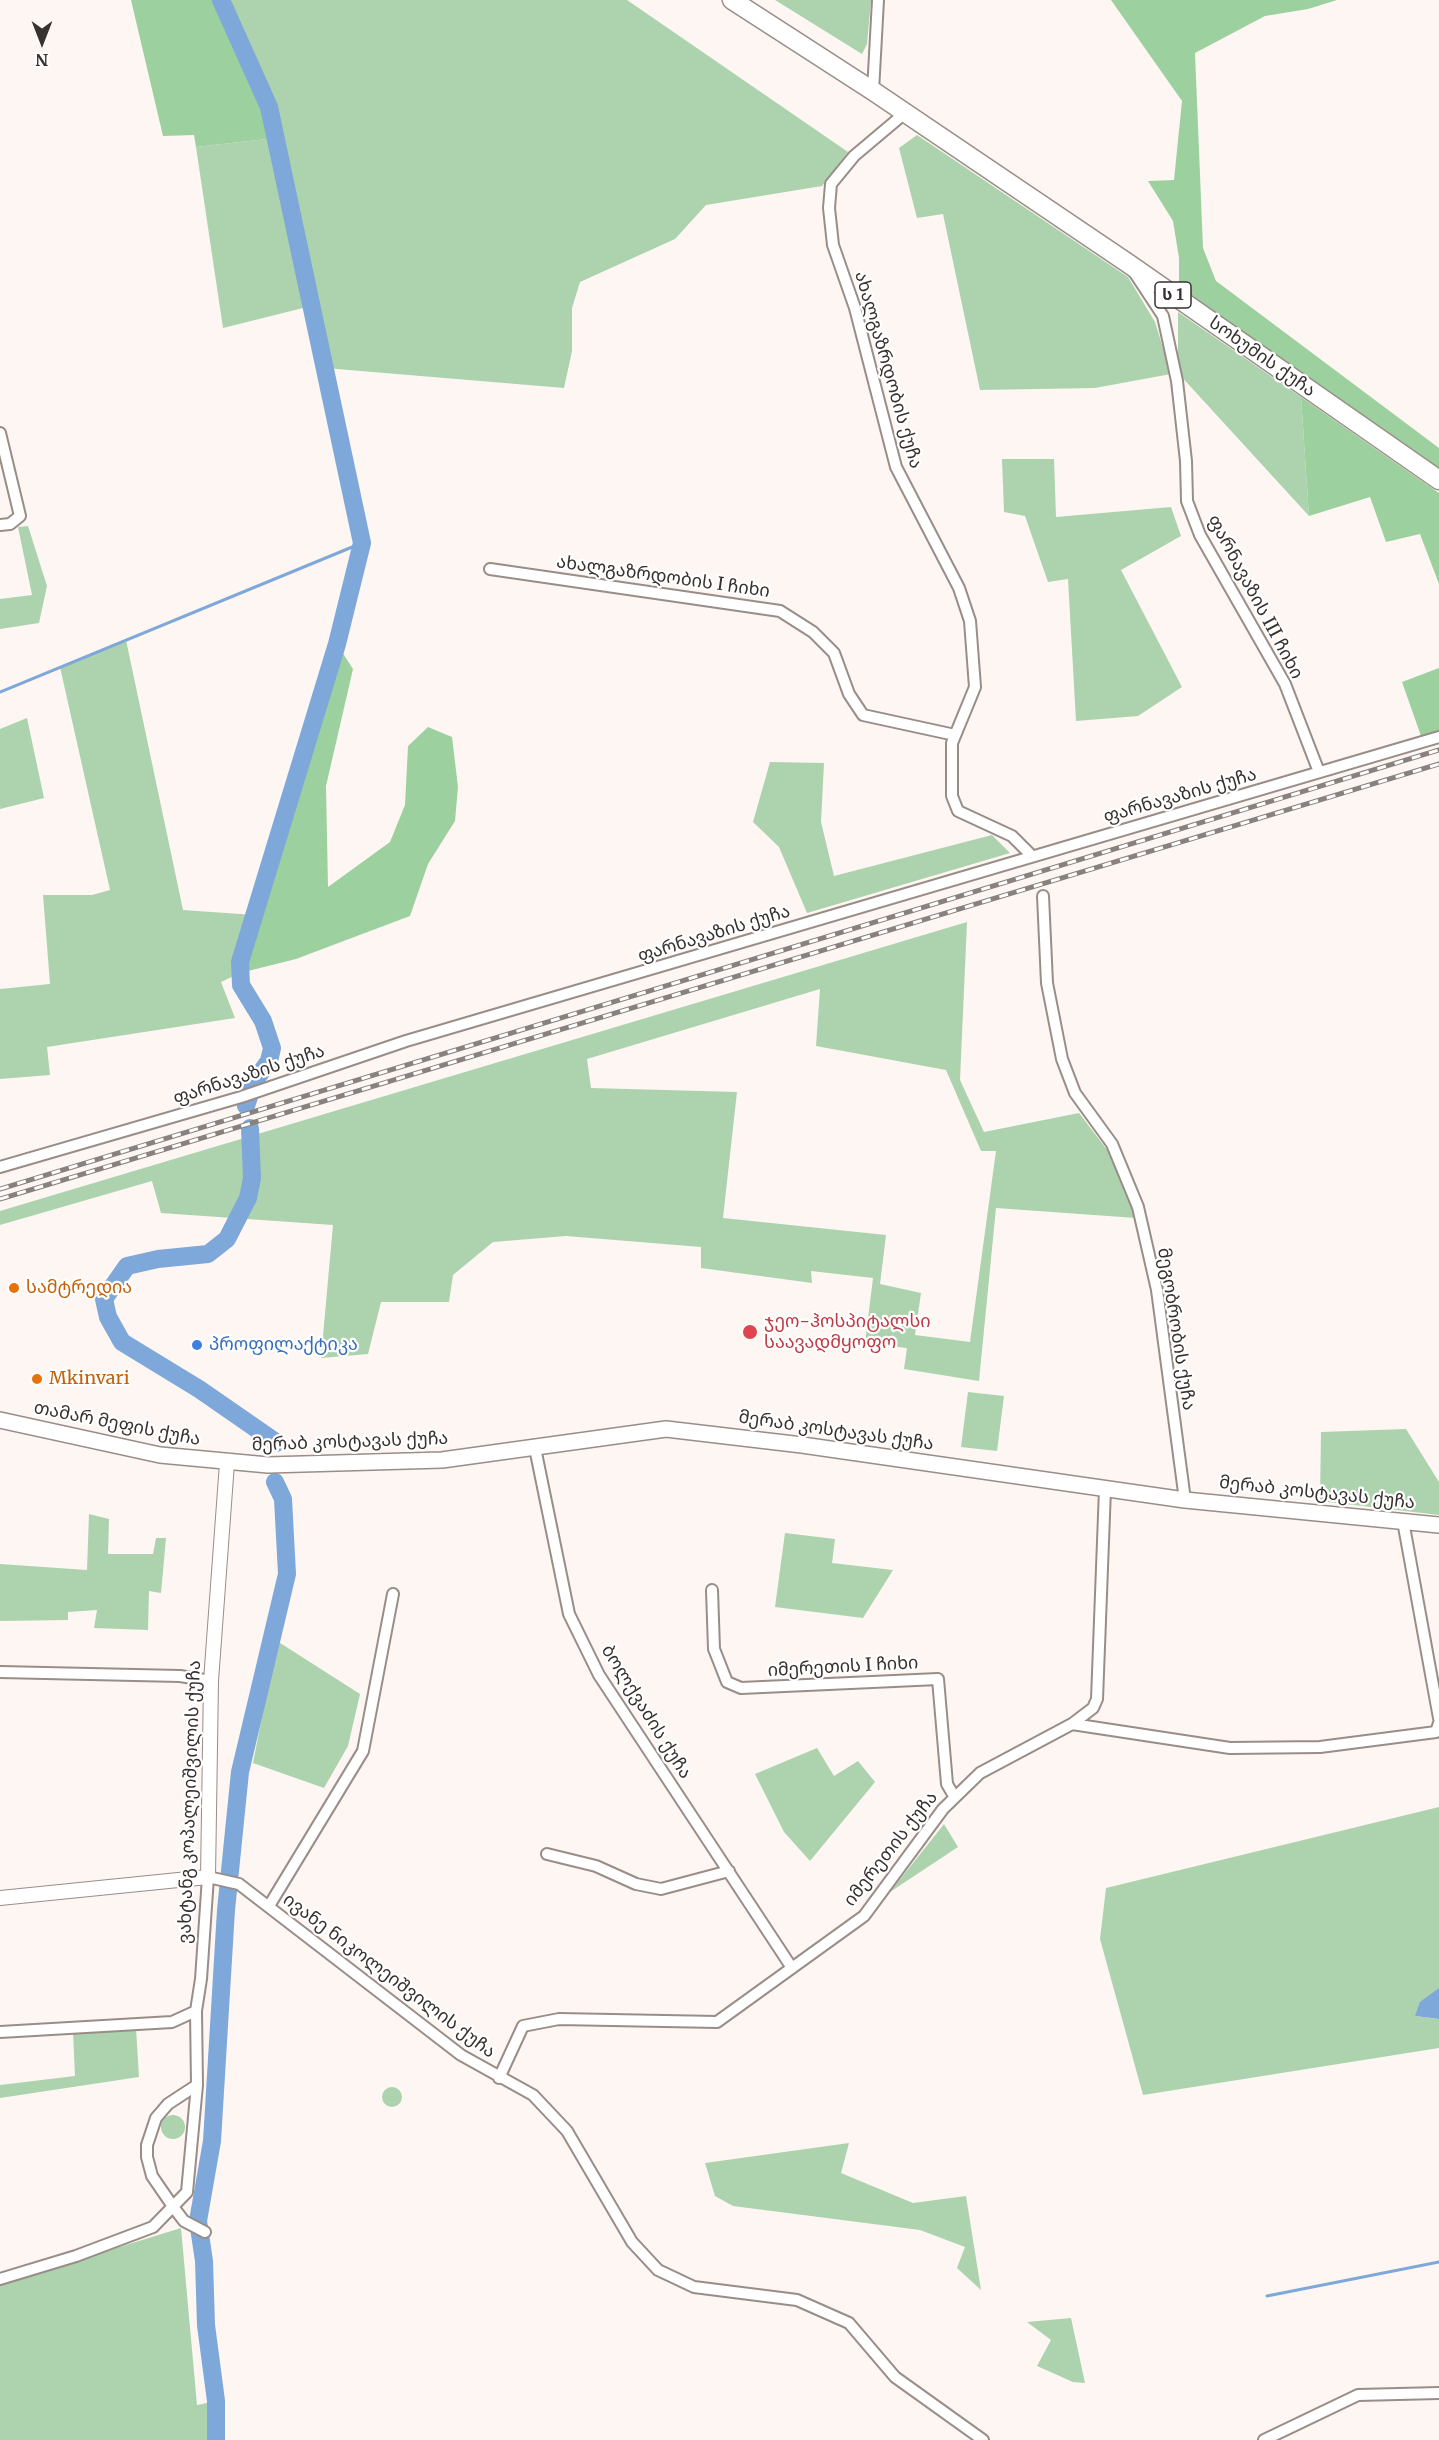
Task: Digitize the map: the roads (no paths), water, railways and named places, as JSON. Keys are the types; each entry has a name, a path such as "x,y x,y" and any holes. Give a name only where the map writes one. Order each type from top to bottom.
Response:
{"highway":[{"name":"ს 1","path":"732,0 905,113"},
{"name":"სოხუმის ქუჩა","path":"905,113 1129,264 1439,480"}],"main road":[{"name":"თამარ მეფის ქუჩა","path":"0,1420 160,1455 227,1463"},
{"name":"მერაბ კოსტავას ქუჩა","path":"227,1463 268,1466 442,1460 666,1429 802,1445 1185,1500 1439,1525"}],"street":[{"path":"873,91 878,0"},
{"name":"ახალგაზრდობის ქუჩა","path":"905,113 885,127 848,163 831,184 829,207 833,245 855,308 896,467 959,588 970,621 975,687 952,743 950,775 952,796 958,811 1012,836 1032,856"},
{"name":"ფარნავაზის III ჩიხი","path":"1129,264 1164,316 1177,381 1186,461 1187,501 1200,535 1285,684 1319,772"},
{"path":"0,433 20,516 10,524 0,525"},
{"name":"ახალგაზრდობის I ჩიხი","path":"490,569 780,611 813,632 834,653 849,694 863,715 955,735"},
{"name":"ფარნავაზის ქუჩა","path":"0,1167 241,1097 406,1041 1439,737"},
{"name":"მეგობრობის ქუჩა","path":"1043,896 1047,983 1062,1059 1075,1093 1112,1144 1138,1207 1157,1290 1185,1500"},
{"name":"ბოლქვაძის ქუჩა","path":"535,1448 569,1614 599,1675 792,1968"},
{"name":"ვახტანგ კოპალეიშვილის ქუჩა","path":"174,2208 187,2192 197,2085 196,2011 201,1979 208,1877 211,1682 227,1463"},
{"name":"იმერეთის ქუჩა","path":"499,2078 523,2026 559,2019 717,2022 864,1916 954,1796 980,1773 1072,1724 1093,1708 1096,1699 1105,1489"},
{"path":"1072,1724 1230,1748 1320,1747 1436,1732 1439,1721 1403,1521"},
{"name":"იმერეთის I ჩიხი","path":"712,1590 714,1649 727,1682 741,1688 938,1679 947,1784 954,1796"},
{"path":"269,1906 363,1751 393,1594"},
{"path":"0,1672 180,1676 211,1682"},
{"path":"547,1854 596,1866 636,1884 661,1889 729,1871"},
{"path":"0,1898 208,1877"},
{"name":"ივანე ნიკოლეიშვილის ქუჩა","path":"208,1877 239,1884 461,2055 533,2095 567,2131 632,2242 658,2270 694,2287 797,2300 849,2323 895,2378 983,2440"},
{"path":"0,2032 172,2022 196,2011"},
{"path":"197,2085 168,2104 156,2118 147,2145 152,2176 174,2208 194,2227 205,2232"},
{"path":"0,2279 76,2256 153,2227 174,2208"},
{"path":"1264,2440 1358,2395 1439,2393"}],"water":[{"path":"1439,1988 1439,2019 1415,2016 1420,2002"}],"waterway":[{"path":"221,0 269,107 362,543 337,644 240,962 241,985 263,1021 272,1048 269,1061 254,1082 246,1106"},
{"path":"0,692 362,543"},
{"path":"250,1128 252,1178 248,1198 227,1239 208,1254 158,1259 127,1266 104,1299 108,1317 122,1342 199,1389 277,1443"},
{"path":"216,2440 216,2401 206,2325 204,2261 198,2221 212,2141 226,1910 240,1772 287,1574 283,1499 275,1482"},
{"path":"1267,2296 1439,2262"}],"railway":[{"path":"0,1189 1439,750"},
{"path":"0,1199 1439,764"}],"place":[{"name":"სამტრედია","path":"14,1288"},
{"name":"ჯეო-ჰოსპიტალსი საავადმყოფო","path":"750,1332"},
{"name":"პროფილაქტიკა","path":"197,1345"},
{"name":"Mkinvari","path":"37,1379"}]}
